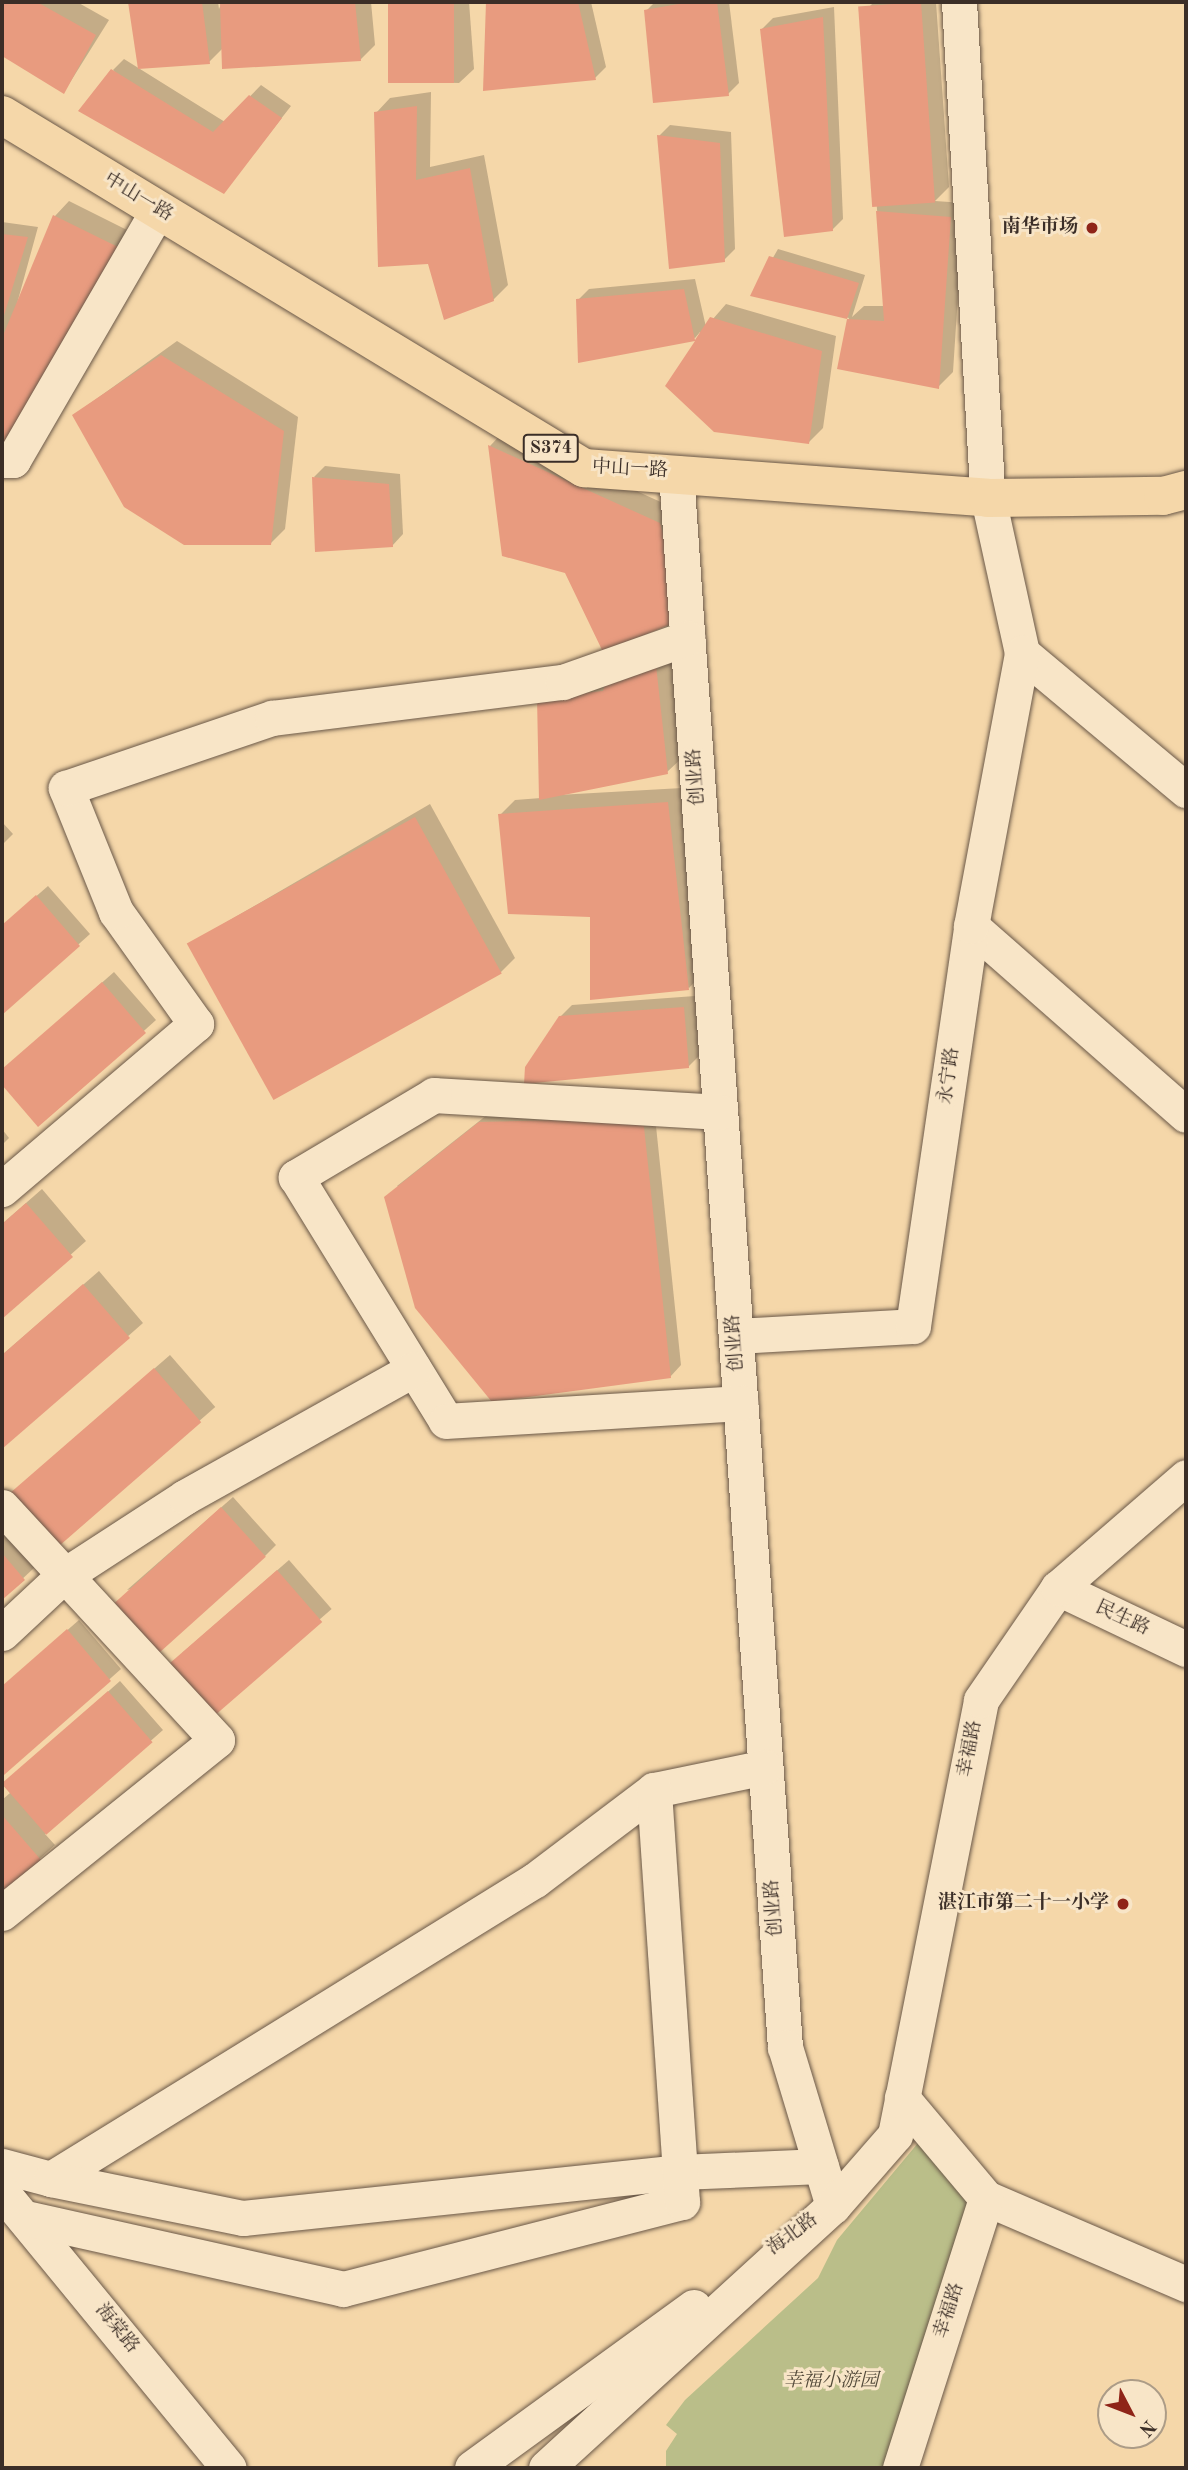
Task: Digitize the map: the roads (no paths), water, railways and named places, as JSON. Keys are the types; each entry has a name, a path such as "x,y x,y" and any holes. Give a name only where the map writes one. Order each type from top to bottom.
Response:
{"main road":[{"name":"中山一路","path":"2,115 584,468 676,472 988,498 1178,499"}],"street":[{"path":"959,2 988,498 1022,653 1186,790"},
{"path":"2,460 13,460 158,209"},
{"name":"创业路","path":"676,472 785,2046 833,2206"},
{"path":"2,1189 196,1024 116,912 66,788 272,718 563,682 687,638"},
{"name":"永宁路","path":"736,1336 913,1326 971,926 1022,653"},
{"path":"971,926 1186,1115"},
{"path":"720,1112 435,1095 296,1177 446,1421 740,1403"},
{"path":"2,1633 62,1577 186,1497 414,1369"},
{"name":"幸福路","path":"833,2206 895,2135 981,1700 1058,1588 1186,1477"},
{"path":"2,1507 62,1577 217,1740 2,1913"},
{"name":"民生路","path":"1058,1588 1186,1649"},
{"path":"51,2179 535,1880 654,1790 765,1767"},
{"path":"26,2218 343,2289 682,2202 654,1790"},
{"path":"902,2098 986,2198 1186,2284"},
{"path":"2,2166 51,2179 243,2218 680,2172 821,2166"},
{"name":"海棠路","path":"2,2192 229,2468"},
{"name":"幸福路","path":"900,2468 986,2198"},
{"name":"海北路","path":"472,2468 833,2206"},
{"name":"海北路","path":"546,2468 833,2206"}],"place":[{"name":"南华市场","path":"1092,228"},
{"name":"湛江市第二十一小学","path":"1123,1904"}],"park label":[{"name":"幸福小游园","path":"831,2382"}]}
